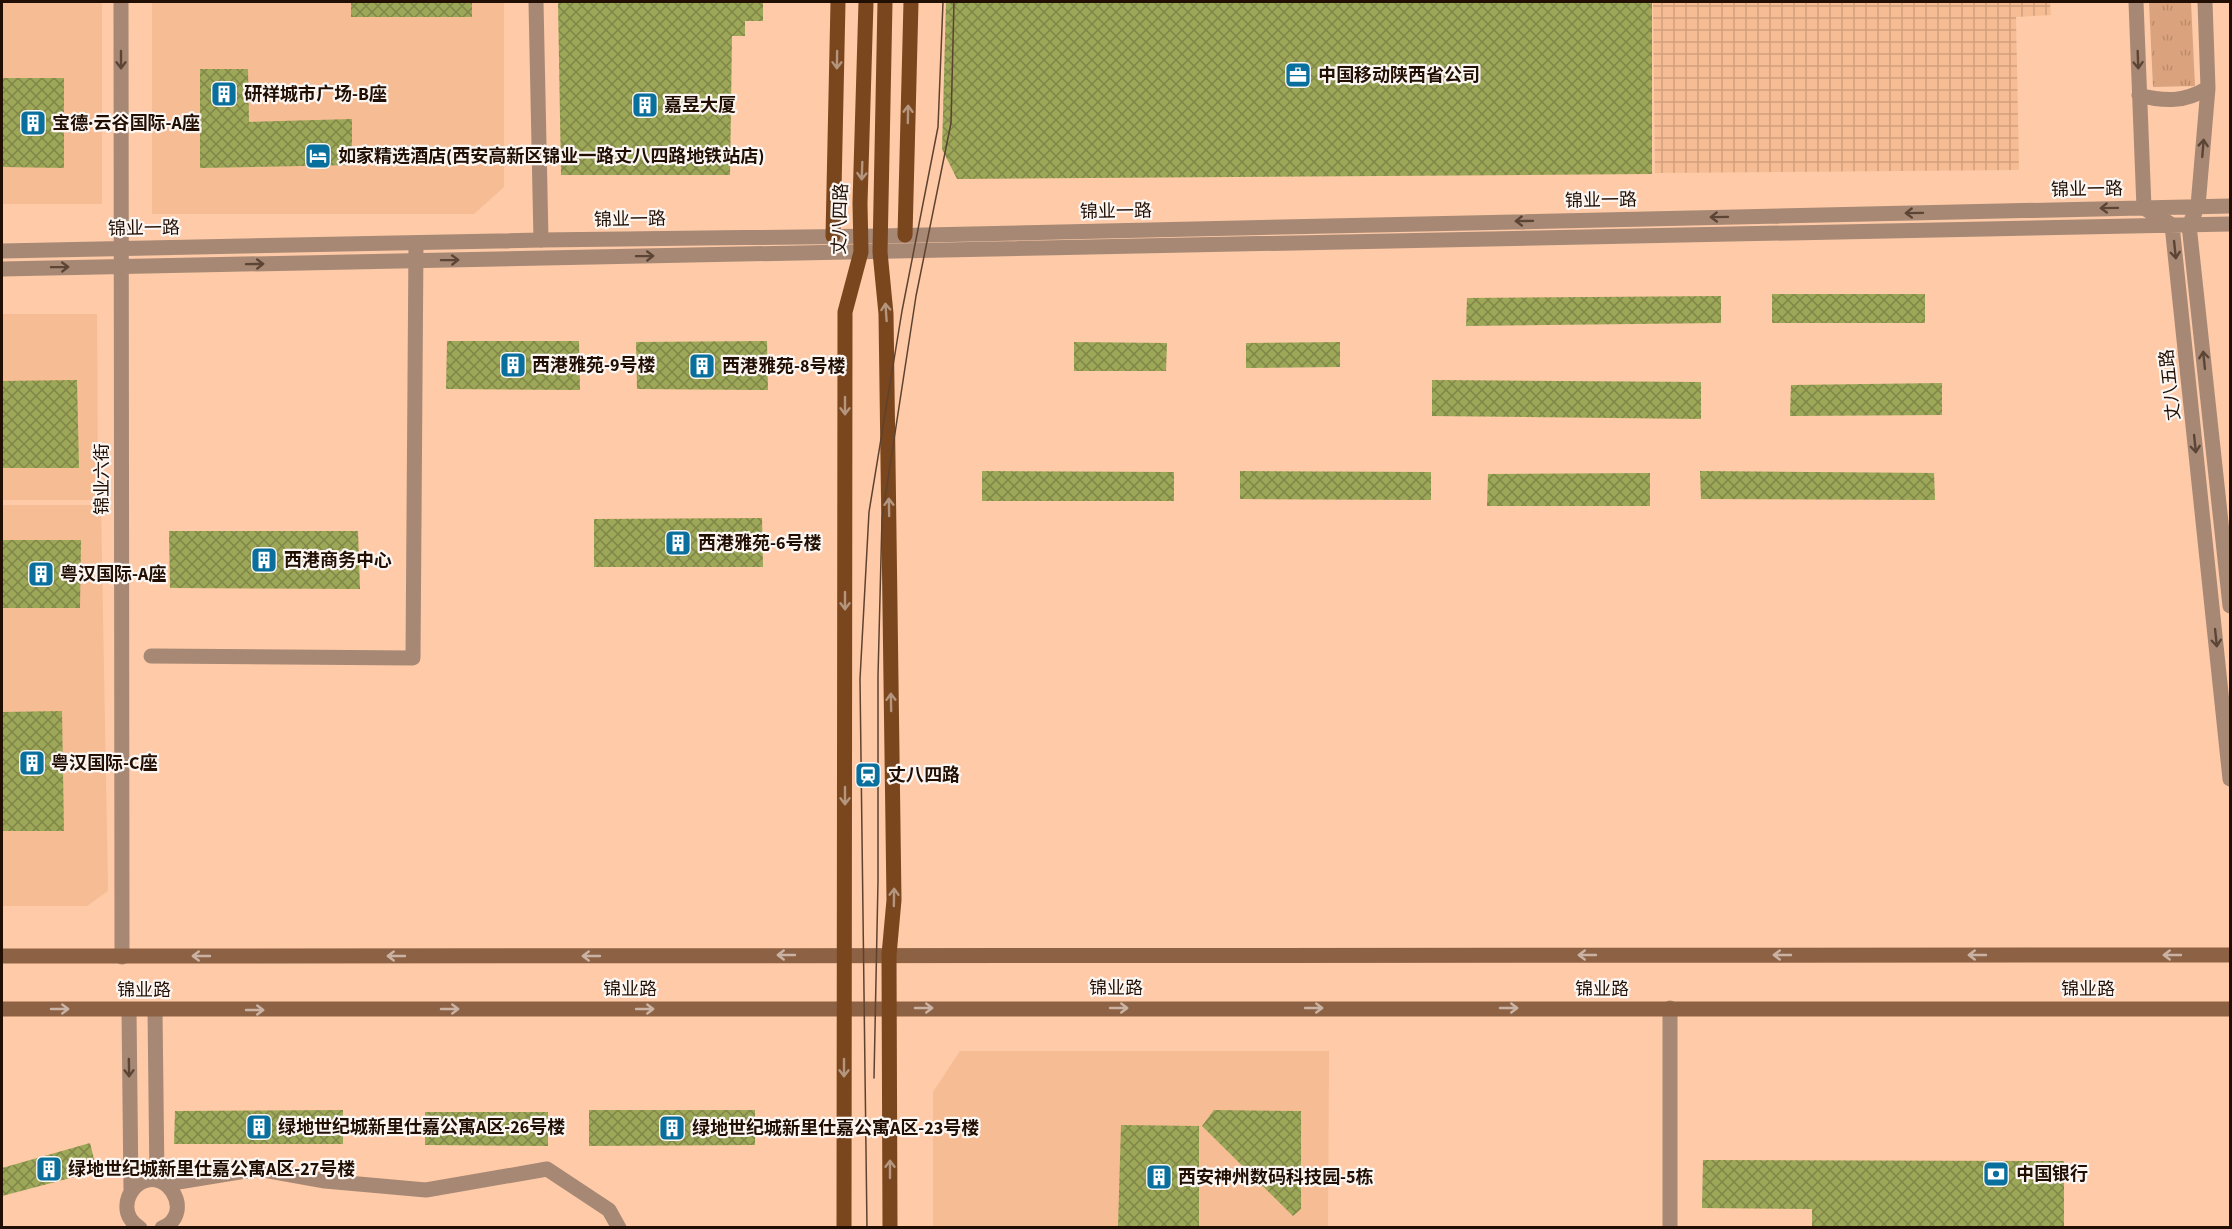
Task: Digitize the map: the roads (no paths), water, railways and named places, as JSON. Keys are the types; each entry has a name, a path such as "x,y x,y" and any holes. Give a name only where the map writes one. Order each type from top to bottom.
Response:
{"main road":[{"path":"833,236 838,2"},
{"name":"丈八四路","path":"844,1227 845,312 861,252 866,2"},
{"path":"885,2 880,252 886,314 894,900 890,955 890,1227"},
{"path":"905,235 911,2"},
{"name":"锦业路","path":"2,956 2230,955"},
{"name":"锦业路","path":"2,1009 2230,1009"}],"street":[{"name":"锦业六街","path":"121,2 122,957"},
{"path":"536,2 541,240"},
{"path":"2136,2 2144,208 2172,225"},
{"path":"2189,225 2198,206 2208,88 2205,2"},
{"path":"2139,94 2158,100 2182,100 2195,96 2208,88"},
{"name":"锦业一路","path":"2,251 880,236 2230,206"},
{"name":"锦业一路","path":"2,269 2230,224"},
{"name":"丈八五路","path":"2172,225 2230,779"},
{"name":"丈八五路","path":"2189,225 2230,606"},
{"path":"151,656 413,658 416,243"},
{"path":"1670,1008 1670,1227"},
{"path":"129,1010 131,1191 127,1201 127,1210 130,1218 140,1227"},
{"path":"155,1010 162,1182 177,1198 177,1211 166,1227"},
{"path":"131,1191 140,1183 148,1180 162,1182 258,1168 336,1182 426,1190 546,1168 609,1209 619,1227"}],"tram line":[{"path":"867,1228 860,679 869,512 902,311 938,127 943,2"},
{"path":"874,1078 882,518 916,296 951,123 954,2"}],"place":[{"name":"中国移动陕西省公司","path":"1298,75"},
{"name":"研祥城市广场-B座","path":"224,94"},
{"name":"嘉昱大厦","path":"645,105"},
{"name":"宝德·云谷国际-A座","path":"33,123"},
{"name":"如家精选酒店(西安高新区锦业一路丈八四路地铁站店)","path":"318,156"},
{"name":"西港雅苑-9号楼","path":"513,365"},
{"name":"西港雅苑-8号楼","path":"702,366"},
{"name":"西港雅苑-6号楼","path":"678,543"},
{"name":"西港商务中心","path":"264,560"},
{"name":"粤汉国际-A座","path":"41,574"},
{"name":"粤汉国际-C座","path":"32,763"},
{"name":"丈八四路","path":"868,775"},
{"name":"绿地世纪城新里仕嘉公寓A区-26号楼","path":"259,1127"},
{"name":"绿地世纪城新里仕嘉公寓A区-23号楼","path":"672,1128"},
{"name":"绿地世纪城新里仕嘉公寓A区-27号楼","path":"49,1169"},
{"name":"中国银行","path":"1996,1174"},
{"name":"西安神州数码科技园-5栋","path":"1159,1177"}]}
